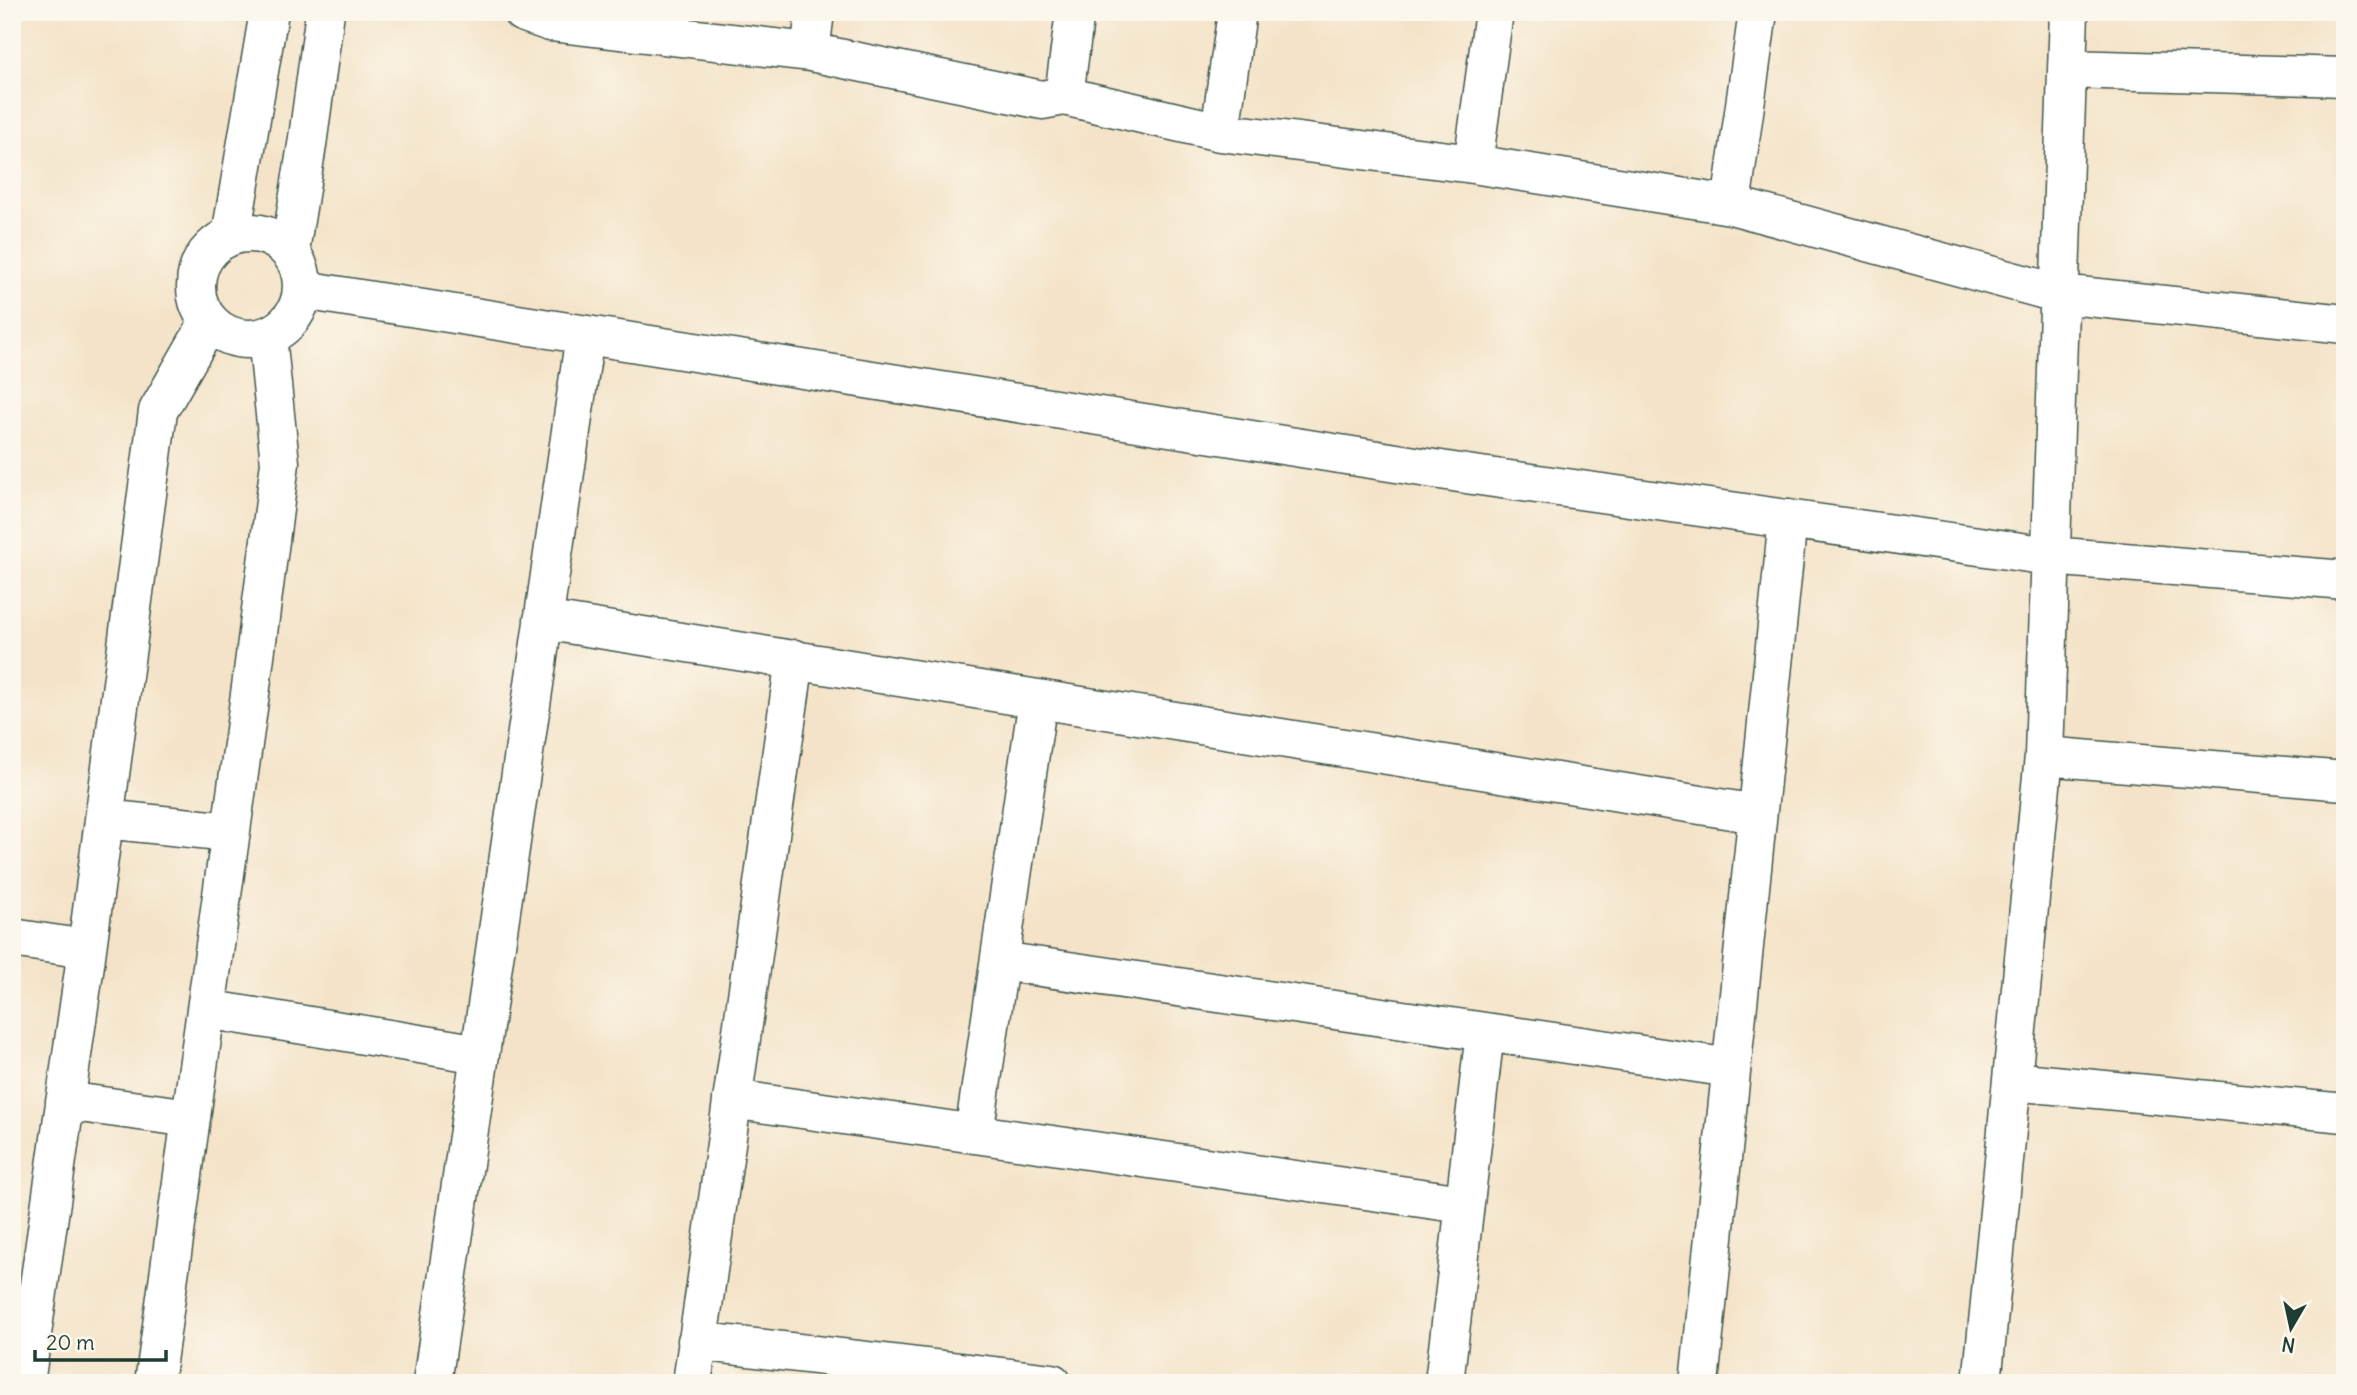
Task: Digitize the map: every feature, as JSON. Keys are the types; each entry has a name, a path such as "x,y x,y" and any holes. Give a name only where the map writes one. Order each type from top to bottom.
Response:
{"street":[{"path":"231,236 269,12"},
{"path":"289,251 325,12"},
{"path":"810,52 815,12"},
{"path":"1064,96 1075,12"},
{"path":"1220,132 1237,12"},
{"path":"1473,164 1494,12"},
{"path":"1731,205 1758,12"},
{"path":"1982,1383 2043,755 2069,12"},
{"path":"541,15 810,52 1042,100 1064,96 1220,132 1473,164 1731,205 2060,294 2345,324"},
{"path":"2067,69 2345,77"},
{"path":"253,233 272,238 289,251 301,270 303,290 296,312 285,326 267,337 246,340 231,337 209,322 201,311 196,283 201,262 214,246 231,236 253,233"},
{"path":"303,290 1452,472 2050,556 2345,580"},
{"path":"25,1383 158,411 209,322"},
{"path":"432,1383 585,334"},
{"path":"154,1383 280,463 267,337"},
{"path":"1699,1383 1787,519"},
{"path":"543,620 1757,814"},
{"path":"692,1383 794,659"},
{"path":"974,1134 1038,699"},
{"path":"2043,755 2345,781"},
{"path":"104,819 230,832"},
{"path":"12,938 86,948"},
{"path":"1000,961 1731,1068"},
{"path":"206,1009 480,1054"},
{"path":"1444,1383 1485,1032"},
{"path":"2013,1081 2345,1113"},
{"path":"732,1099 1463,1204"},
{"path":"65,1101 191,1118"},
{"path":"698,1341 1052,1383"}]}
